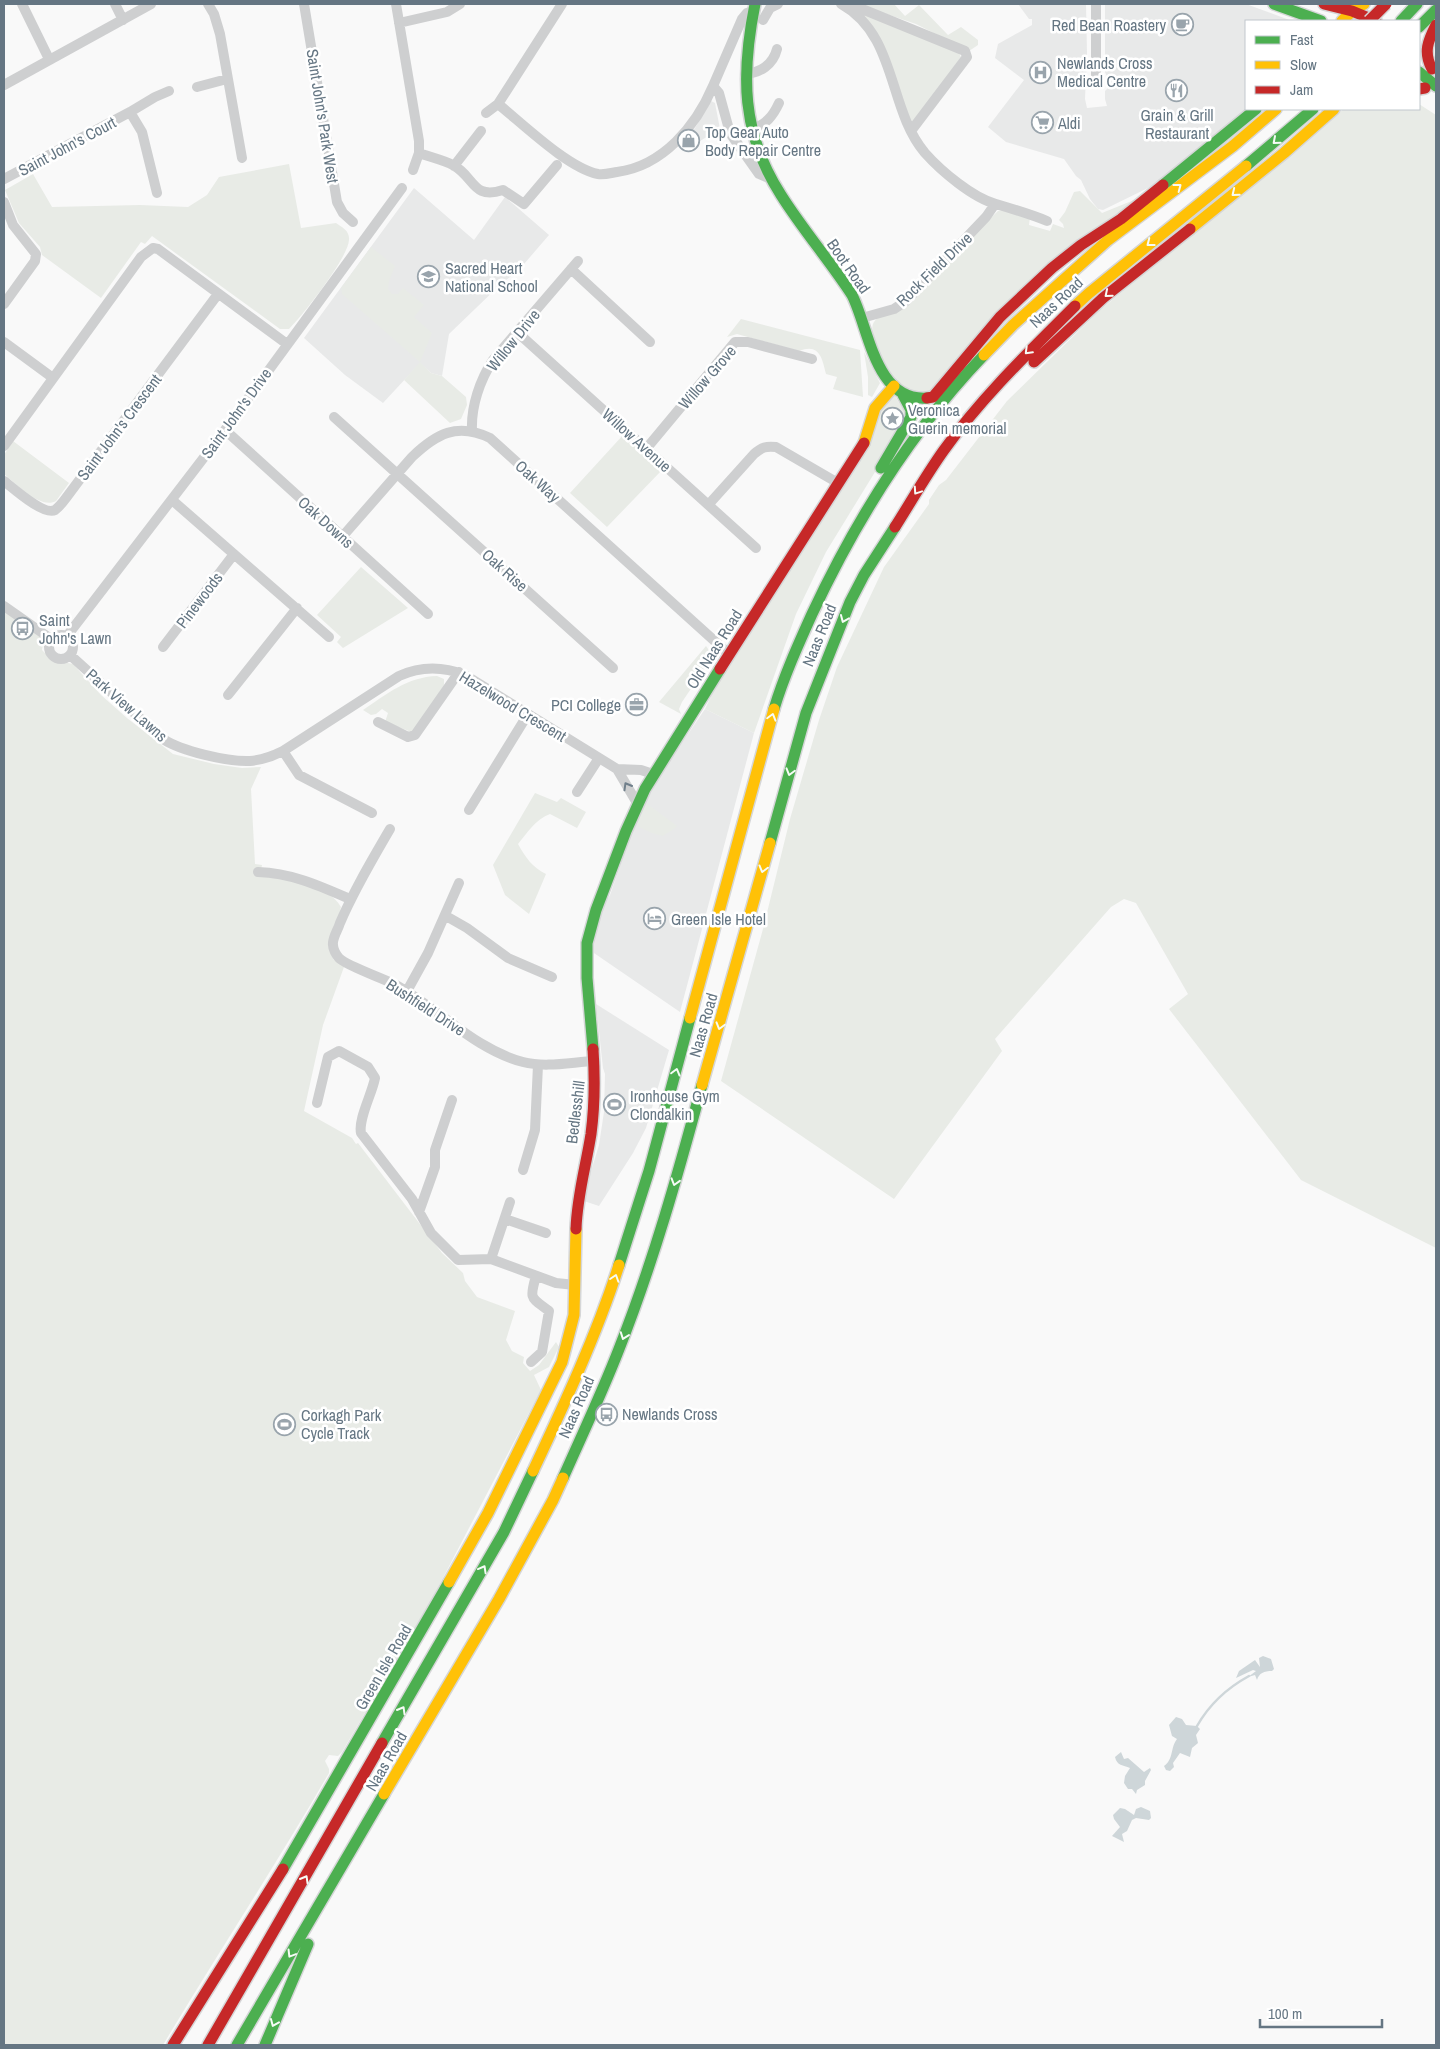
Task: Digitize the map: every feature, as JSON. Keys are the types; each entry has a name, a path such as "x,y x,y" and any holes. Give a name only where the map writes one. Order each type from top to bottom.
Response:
{"main road":[{"path":"1274,4 1316,20"},
{"path":"1324,4 1362,15"},
{"path":"1345,20 1386,4"},
{"path":"1404,19 1418,4"},
{"name":"Boot Road","path":"754,8 748,37 745,74 747,107 751,129 770,179 786,205 847,286 862,318 874,358 883,374 903,395"},
{"path":"1420,26 1436,10"},
{"path":"1434,71 1425,55 1425,49 1436,25"},
{"path":"1420,56 1434,71"},
{"path":"1420,74 1425,87 1436,97"},
{"path":"916,437 938,402 1001,325 1047,280 1255,110"},
{"name":"Naas Road","path":"208,2045 504,1532 583,1360 612,1288 650,1171 744,814 789,664 836,563 891,472 916,437 968,372 1013,325 1057,283 1108,240 1233,146 1275,110"},
{"name":"Naas Road","path":"237,2045 443,1696 553,1500 618,1350 646,1276 676,1180 806,713 850,602 864,575 907,505 944,450 1016,364 1088,294 1222,186 1312,110"},
{"path":"944,450 963,435 997,398 1084,314 1265,169 1333,110"},
{"path":"903,395 924,399 933,397 987,332 1024,293 1081,246 1121,219"},
{"name":"Old Naas Road","path":"587,943 593,918 637,803 653,774 867,438 871,418 878,403 894,386"},
{"path":"836,563 842,538 851,519 911,416 911,410 903,395"},
{"name":"Bedlesshill","path":"575,1285 576,1209 594,1110 596,1087 587,978 587,943"},
{"name":"Green Isle Road","path":"173,2045 318,1810 488,1513 562,1362 574,1316 575,1285"},
{"path":"265,2045 334,1882"},
{"path":"198,2045 281,1921"}],"street":[{"path":"22,4 49,59"},
{"path":"115,4 123,20"},
{"path":"4,84 150,4"},
{"path":"208,4 214,14 220,34 242,158"},
{"name":"Saint John's Park West","path":"304,4 337,202 343,213 353,222"},
{"path":"396,4 419,141 419,153 413,170"},
{"path":"399,23 447,12 460,4"},
{"path":"486,113 498,104 562,4"},
{"path":"763,20 770,8 778,4"},
{"path":"1096,4 1096,83"},
{"path":"845,6 862,21 878,42 889,67 903,112 911,131 924,152 955,182 995,204 1008,206 1047,221"},
{"path":"845,6 852,6 965,51 967,57 911,131"},
{"path":"498,104 576,164 600,174 625,171 642,165 657,157 688,130 702,110 742,18 754,8"},
{"path":"745,74 758,73 766,68 776,56 777,49"},
{"path":"197,87 228,79"},
{"path":"713,86 718,92 730,133 759,174 770,179"},
{"name":"Saint John's Court","path":"4,179 155,97 170,91"},
{"path":"751,129 761,126 768,121 779,103"},
{"name":"Saint John's Court","path":"130,112 142,132 157,193"},
{"path":"454,166 481,132"},
{"path":"419,153 454,166 483,193 491,194 502,190 524,204 556,165"},
{"name":"Saint John's Drive","path":"67,636 225,430 402,188"},
{"path":"4,202 13,225 36,254 35,261 4,304"},
{"name":"Rock Field Drive","path":"862,318 894,309 906,301 986,218 995,204"},
{"path":"4,446 142,257 153,248 158,249 287,344"},
{"name":"Willow Drive","path":"472,430 473,411 483,377 493,360 578,261"},
{"path":"571,269 650,342"},
{"name":"Saint John's Crescent","path":"4,481 42,509 55,510 66,498 218,294"},
{"name":"Willow Avenue","path":"518,333 756,548"},
{"path":"4,342 53,378"},
{"name":"Willow Grove","path":"646,449 735,342 748,342 812,359"},
{"name":"Oak Rise","path":"334,417 613,668"},
{"name":"Oak Downs","path":"225,430 428,614"},
{"path":"342,537 424,445 438,436 456,431 472,430"},
{"name":"Oak Way","path":"472,430 490,438 729,654"},
{"path":"709,504 754,454 761,448 767,447 776,447 838,483"},
{"path":"172,500 329,637"},
{"name":"Pinewoods","path":"163,647 234,554"},
{"path":"4,606 51,639"},
{"path":"228,695 297,608"},
{"path":"57,635 67,636 73,647 70,655 63,659 58,659 51,655 48,647 51,639 57,635"},
{"name":"Park View Lawns","path":"70,655 157,734 173,745 191,751 242,761 268,758 280,753"},
{"name":"Hazelwood Crescent","path":"280,753 408,672 432,668 458,672 617,769"},
{"path":"378,722 408,737 415,735 458,672"},
{"path":"469,810 528,714"},
{"path":"280,753 299,775 372,813"},
{"path":"577,792 599,758"},
{"path":"617,769 641,770 653,774"},
{"path":"617,769 637,803"},
{"name":"Bushfield Drive","path":"390,829 350,899 333,944 338,958 345,963 375,974 407,991 497,1052 538,1065 595,1061"},
{"path":"258,872 306,880 350,899"},
{"path":"407,991 446,916 459,884"},
{"path":"446,916 467,928 508,958 552,977"},
{"path":"317,1103 328,1057 332,1054 339,1051 368,1067 375,1078 360,1127 361,1133 405,1189 431,1233 458,1260 491,1259 556,1283 575,1285"},
{"path":"524,1170 535,1130 538,1065"},
{"path":"419,1212 435,1167 434,1150 452,1100"},
{"path":"491,1259 510,1202"},
{"path":"505,1219 546,1233"},
{"path":"531,1362 542,1352 549,1312 534,1301 531,1294 536,1276"}],"shaded area":[{"path":"857,4 894,4 905,16 919,5 948,35 961,27 978,40 978,45 969,51 916,24"},
{"path":"1018,4 1086,4 1087,53 1085,99 1087,108 1107,106 1105,91 1109,87 1105,72 1105,4 1246,4 1289,20 1245,20 1245,110 1158,181 1148,188 1103,210 1098,209 1090,199 1081,180 1064,159 1006,142 988,127 1024,80 995,58 998,44 1032,25 1032,19 1029,19"},
{"path":"860,12 958,51 961,57 911,127"},
{"path":"711,101 715,103 720,129 700,141 687,144 684,139 695,128"},
{"path":"1420,105 1436,115 1436,1248 1301,1180 1169,1009 1188,994 1136,903 1124,899 1111,907 995,1039 1002,1051 894,1199 721,1081 763,929 790,819 819,720 837,667 884,567 929,504 929,500 939,485 946,480 1007,401 1099,311 1342,110 1420,110"},
{"path":"289,164 301,228 336,223 347,232 349,240 341,260 333,272 289,329 280,329 152,236 145,244 141,242 101,298 42,255 40,247 19,223 5,190 33,174 52,207 140,205 188,207 207,195 219,177"},
{"name":"Sacred Heart National School","path":"414,188 474,240 505,197 549,235 518,271 502,283 449,334 442,376 431,373 420,363 383,403 345,375 304,338"},
{"path":"1080,191 1102,213 1134,200 1104,226 935,392 921,395 897,381 883,362 875,344 872,328 874,322 881,316 891,313 998,211 1006,209 1030,217 1029,225 1050,231 1053,224 1064,228 1059,220 1065,212 1074,192"},
{"path":"371,247 395,266 388,289 392,294 398,294 403,288 424,305 414,317 432,333 420,362 342,294 341,288"},
{"path":"741,319 860,350 863,397 833,389 837,377 826,374 821,357 815,350 806,349 799,351 737,334 727,337"},
{"path":"864,352 880,383 872,397 868,395 868,377"},
{"path":"420,362 431,373 442,376 466,397 467,405 461,419 450,423 404,380"},
{"path":"891,389 904,411 905,423 826,552 796,614 754,733 705,709 716,686 875,421"},
{"path":"624,434 662,470 607,527 570,493"},
{"path":"13,441 69,483 56,501 50,503 36,499 4,474 4,455"},
{"path":"361,567 408,608 343,648 337,642 341,637 317,615"},
{"path":"4,611 44,637 42,650 52,660 73,664 101,695 173,754 214,764 242,768 261,767 251,789 255,864 262,865 260,876 316,887 335,899 341,907 330,950 333,959 344,967 323,1025 304,1111 352,1138 356,1144 358,1143 442,1253 463,1273 465,1281 477,1297 515,1311 506,1340 512,1351 524,1357 523,1363 530,1371 539,1365 556,1342 559,1347 549,1367 534,1375 541,1390 433,1597 342,1752 338,1756 329,1755 325,1761 329,1773 163,2045 4,2045"},
{"path":"706,646 713,656 682,702 679,709 681,714 659,702"},
{"path":"437,676 444,679 444,685 414,733 385,722 388,713 382,709 376,714 371,715 363,710 398,687 416,679"},
{"path":"705,709 754,733 680,1012 591,951 603,906 610,895 636,820 664,769"},
{"path":"535,793 557,802 561,798 586,812 577,828 550,814 545,816 532,827 518,844 530,862 546,874 529,914 505,895 493,865"},
{"path":"646,803 677,826 663,836 639,827 637,822"},
{"path":"596,1004 669,1050 646,1128 633,1153 599,1206 584,1201 599,1145 604,1112 605,1074"},
{"path":"1263,1656 1271,1659 1274,1669 1272,1671 1262,1673 1257,1680 1255,1675 1248,1677 1256,1671 1253,1670 1236,1678 1239,1671 1255,1660 1260,1667 1259,1658"},
{"path":"1176,1717 1182,1719 1186,1725 1197,1726 1200,1729 1196,1735 1198,1743 1192,1748 1190,1757 1180,1753 1173,1763 1174,1767 1170,1771 1166,1770 1164,1766 1171,1757 1173,1746 1177,1739 1172,1736 1169,1725"},
{"path":"1121,1752 1124,1759 1128,1758 1144,1772 1150,1768 1151,1770 1145,1785 1137,1790 1136,1794 1132,1789 1128,1789 1124,1783 1125,1776 1130,1768 1117,1762 1115,1757"},
{"path":"1141,1807 1150,1811 1151,1818 1149,1820 1136,1818 1132,1820 1127,1831 1122,1834 1124,1842 1112,1836 1120,1827 1113,1815 1120,1808 1134,1815 1136,1809"}],"waterway":[{"path":"1197,1726 1219,1698 1249,1676"}],"traffic: fast":[{"path":"755,4 748,55 748,102 758,149 768,172 789,208 852,295 869,343 885,376 896,388 910,396 927,398"},
{"path":"1274,4 1318,20"},
{"path":"1402,20 1417,4"},
{"path":"1420,26 1436,10"},
{"path":"1420,73 1436,86"},
{"path":"1163,185 1255,110"},
{"path":"1246,166 1312,110"},
{"path":"774,709 796,649 847,544 887,477 910,445 933,414 984,355"},
{"path":"881,468 911,417 911,410 903,395"},
{"path":"770,843 806,713 850,602 864,575 895,527"},
{"path":"593,1049 587,978 587,943 596,910 626,831 645,789 720,669"},
{"path":"619,1265 649,1171 690,1018"},
{"path":"563,1478 599,1398 643,1284 674,1185 702,1085"},
{"path":"382,1743 504,1532 533,1471"},
{"path":"283,1869 449,1582"},
{"path":"237,2045 384,1794"},
{"path":"265,2045 308,1944"}],"traffic: slow":[{"path":"1343,20 1352,11 1364,4"},
{"path":"984,355 1013,325 1108,240 1233,146 1275,110"},
{"path":"1190,229 1284,153 1333,110"},
{"path":"1075,306 1246,166"},
{"path":"864,443 875,408 894,386"},
{"path":"690,1018 774,709"},
{"path":"702,1085 770,843"},
{"path":"449,1582 488,1513 562,1362 574,1315 576,1229"},
{"path":"533,1471 590,1343 619,1265"},
{"path":"384,1794 499,1599 563,1478"}],"traffic: jam":[{"path":"1324,4 1352,11 1374,20"},
{"path":"1370,20 1386,4"},
{"path":"1432,69 1427,52 1436,25"},
{"path":"1420,89 1425,88"},
{"path":"927,398 933,397 1000,317 1052,268 1081,245 1121,219 1163,185"},
{"path":"1034,362 1103,298 1190,229"},
{"path":"895,527 931,469 959,430 1006,375 1075,306"},
{"path":"720,669 864,443"},
{"path":"576,1229 592,1123 594,1092 593,1049"},
{"path":"208,2045 382,1743"},
{"path":"173,2045 283,1869"}],"place":[{"name":"Red Bean Roastery","path":"1182,25"},
{"name":"Newlands Cross Medical Centre","path":"1041,72"},
{"name":"Grain & Grill Restaurant","path":"1177,91"},
{"name":"Aldi","path":"1042,123"},
{"name":"Top Gear Auto Body Repair Centre","path":"689,141"},
{"name":"Sacred Heart National School","path":"429,277"},
{"name":"Veronica Guerin memorial","path":"892,419"},
{"name":"Saint John's Lawn","path":"23,629"},
{"name":"PCI College","path":"637,705"},
{"name":"Green Isle Hotel","path":"655,919"},
{"name":"Ironhouse Gym Clondalkin","path":"614,1105"},
{"name":"Newlands Cross","path":"606,1414"},
{"name":"Corkagh Park Cycle Track","path":"285,1424"}]}
